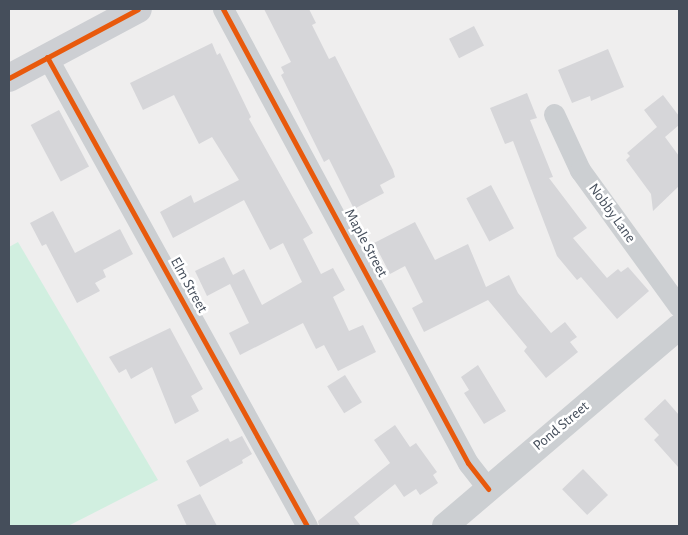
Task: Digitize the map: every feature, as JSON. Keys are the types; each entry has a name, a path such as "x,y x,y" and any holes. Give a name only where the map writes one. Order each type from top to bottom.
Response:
{"main road":[{"path":"9,78 138,9"}],"street":[{"name":"Maple Street","path":"223,9 468,463 488,489"},
{"name":"Elm Street","path":"47,57 307,526"},
{"name":"Nobby Lane","path":"554,114 580,170 679,307"},
{"name":"Pond Street","path":"444,526 679,327"}],"green space":[{"path":"18,242 158,480 68,526 9,526 9,247"}],"building":[{"path":"264,9 309,9 316,23 312,25 329,59 335,56 393,170 395,177 380,185 384,193 354,209 329,159 324,162 281,75 284,73 281,67 291,62"},
{"path":"474,26 484,46 459,58 449,39"},
{"path":"212,43 217,55 220,53 251,117 249,119 313,233 303,239 321,274 333,268 345,290 333,297 349,331 363,325 376,352 338,371 324,345 316,349 303,323 240,355 229,333 249,323 230,284 207,296 195,271 224,257 233,275 244,269 262,305 302,282 283,243 270,250 244,200 173,238 160,212 191,195 194,203 239,180 212,137 199,144 174,95 143,110 130,83"},
{"path":"608,49 624,87 591,101 590,96 572,103 558,70"},
{"path":"527,93 537,118 530,120 553,177 549,178 587,228 573,238 607,278 618,269 621,272 628,267 649,291 617,319 581,277 577,280 557,256 513,141 505,144 490,108"},
{"path":"663,95 679,116 679,125 665,137 679,156 679,186 653,211 651,194 626,160 630,156 627,153 657,127 644,110"},
{"path":"59,110 89,167 61,182 31,125"},
{"path":"491,185 514,228 489,241 466,198"},
{"path":"53,211 75,253 120,229 133,254 103,270 106,277 95,283 100,291 77,303 46,244 42,246 30,223"},
{"path":"415,222 435,260 468,244 486,287 509,275 518,293 551,333 565,322 577,337 570,342 578,352 546,378 524,351 527,347 488,300 424,332 412,308 423,302 405,266 390,274 374,243"},
{"path":"170,328 203,389 191,396 199,411 175,424 152,367 131,379 126,369 119,373 109,357"},
{"path":"478,365 506,411 484,424 464,393 469,390 461,377"},
{"path":"345,375 362,402 344,413 327,386"},
{"path":"665,399 679,415 679,468 654,440 659,435 644,419"},
{"path":"395,425 410,447 416,443 437,472 433,475 438,483 420,495 416,489 404,497 395,484 354,517 361,526 319,526 318,521 390,463 374,440"},
{"path":"242,436 252,454 242,460 243,463 200,487 186,461 228,438 230,442"},
{"path":"583,469 608,495 587,515 562,489"},
{"path":"200,494 217,526 187,526 177,505"}],"cycle path":[{"path":"9,78 138,9"},
{"path":"223,9 468,463 488,489"},
{"path":"47,57 307,526"}]}
